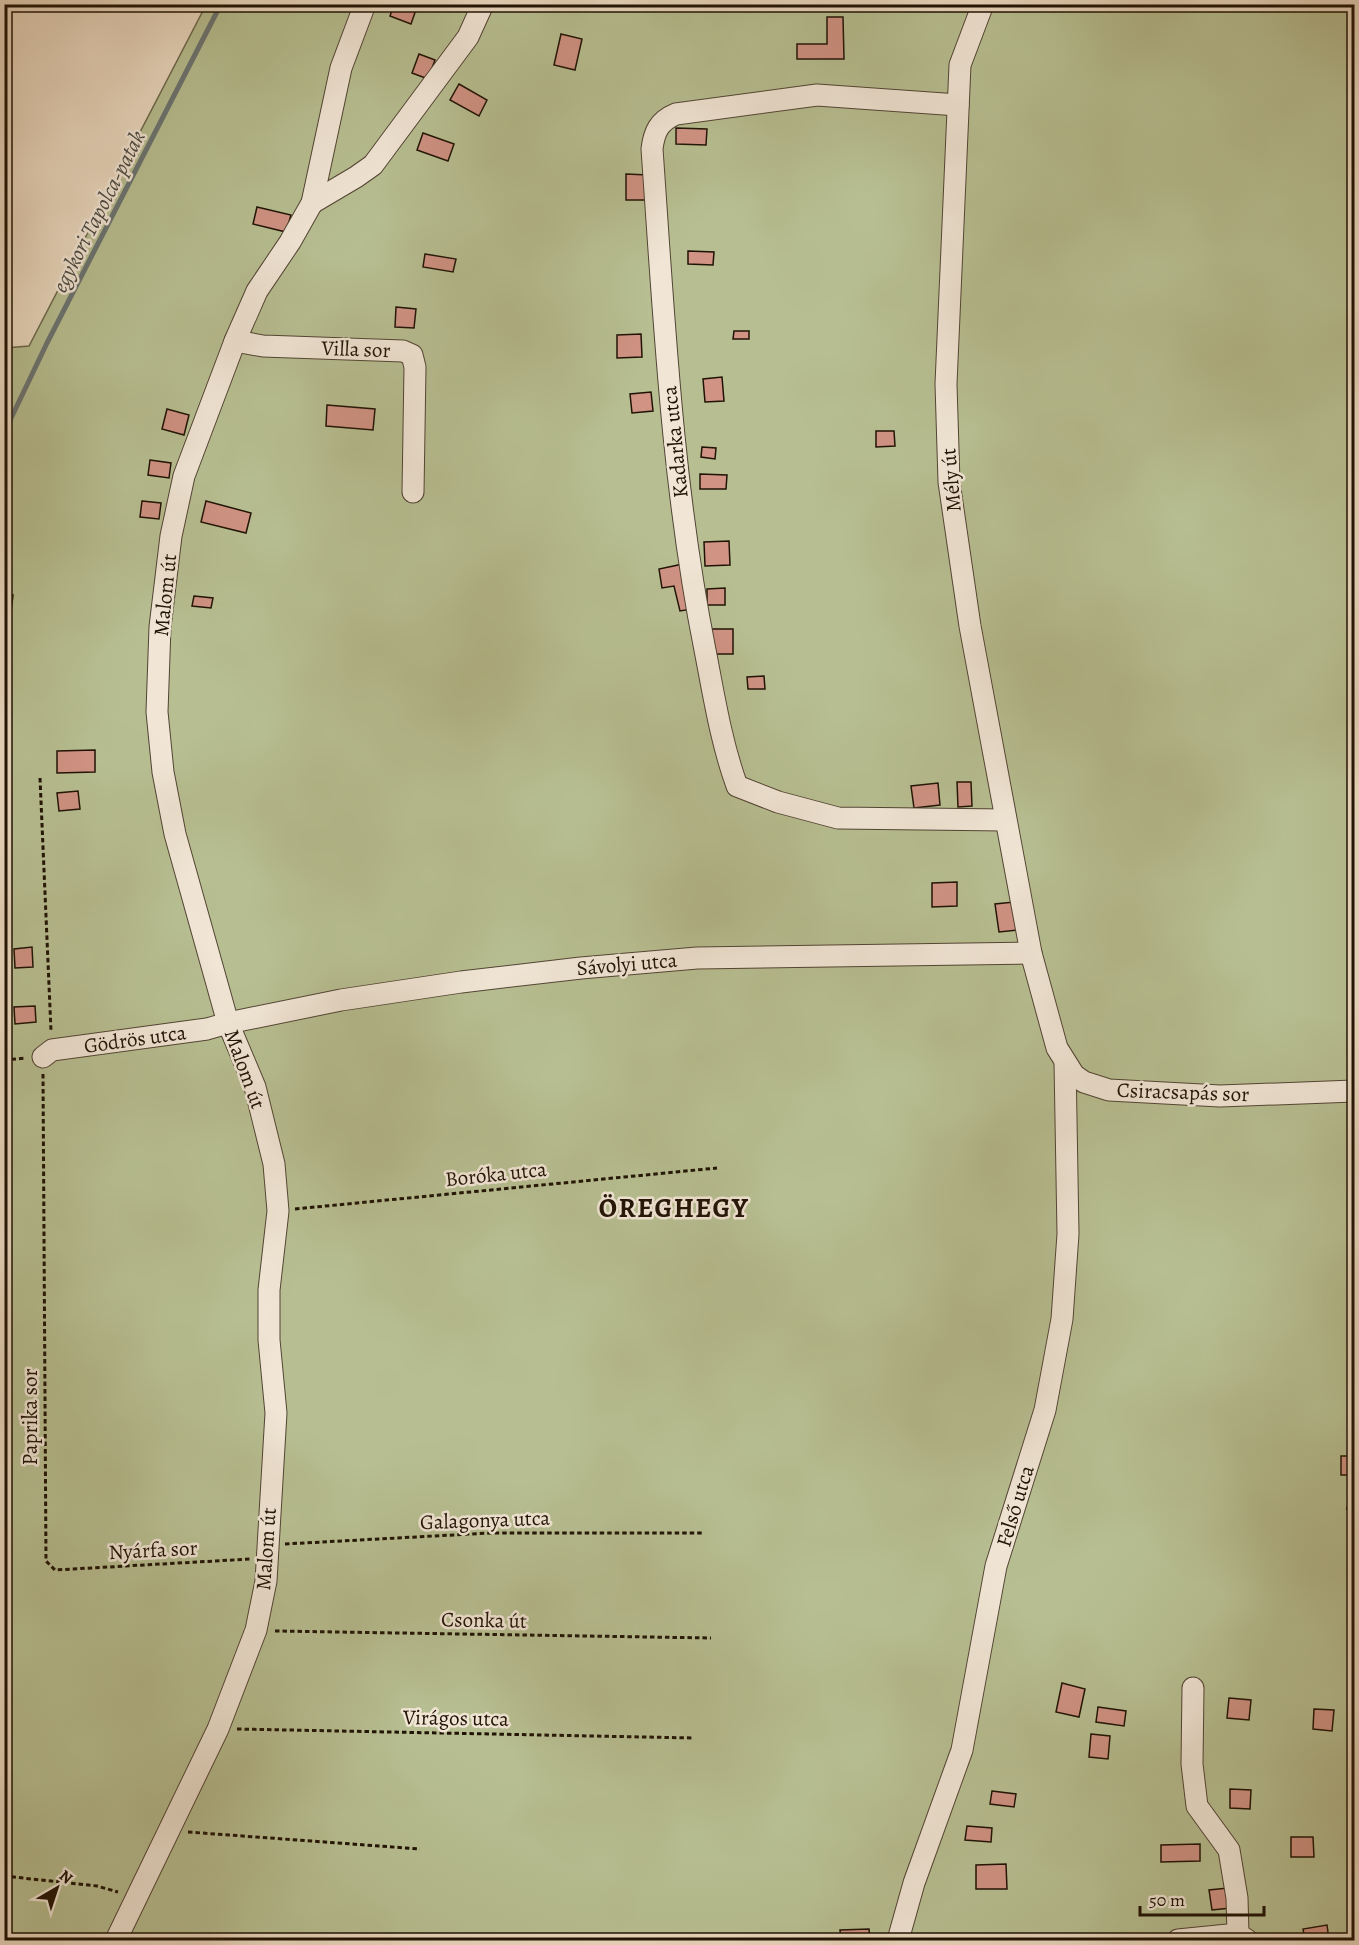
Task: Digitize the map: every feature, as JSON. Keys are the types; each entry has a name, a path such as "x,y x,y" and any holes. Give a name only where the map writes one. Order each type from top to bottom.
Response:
{"street":[{"path":"312,203 341,68 365,4"},
{"path":"312,203 373,165 468,37 483,4"},
{"name":"Mély út","path":"983,4 960,65 946,384 949,482 970,626 1030,953"},
{"name":"Kadarka utca","path":"958,105 817,95 676,114 658,126 653,135 652,149 669,390 690,578 726,756 737,786 778,802 838,818 1005,820"},
{"name":"Malom út","path":"116,1941 218,1728 256,1630 266,1581 276,1413 269,1340 269,1290 278,1211 274,1164 255,1087 228,1023 175,834 163,772 158,712 160,627 171,536 182,486 235,341 257,291 290,242 312,203"},
{"name":"Villa sor","path":"235,341 263,346 403,351 412,355 415,367 413,492"},
{"name":"Sávolyi utca","path":"228,1023 341,1000 461,982 697,957 1030,953"},
{"name":"Csiracsapás sor","path":"1030,953 1057,1048 1074,1075 1084,1082 1110,1090 1220,1096 1354,1091"},
{"name":"Gödrös utca","path":"47,1053 207,1029 228,1023"},
{"name":"Felső utca","path":"898,1941 914,1884 962,1750 996,1566 1045,1410 1056,1353 1062,1319 1068,1234 1065,1062"},
{"path":"1178,1941 1242,1937 1238,1898 1229,1850 1197,1806 1192,1764 1193,1688"}],"path":[{"name":"Paprika sor","path":"40,778 47,1053 46,1561"},
{"name":"Boróka utca","path":"278,1211 717,1168"},
{"path":"1346,1508 1354,1509"},
{"name":"Galagonya utca","path":"267,1552 490,1533 703,1533"},
{"name":"Nyárfa sor","path":"46,1561 55,1570 267,1552"},
{"name":"Csonka út","path":"256,1630 711,1638"},
{"name":"Virágos utca","path":"218,1728 694,1738"},
{"path":"170,1831 420,1849"},
{"path":"4,1876 97,1886 137,1898"}],"green space":[{"path":"206,5 1354,5 1354,1940 5,1940 5,348 29,346"}],"building":[{"path":"394,4 418,4 411,24 390,16"},
{"path":"827,17 843,17 844,59 797,59 797,44 827,44"},
{"path":"561,34 582,39 575,70 554,65"},
{"path":"419,54 435,60 428,79 412,73"},
{"path":"459,84 487,100 479,116 450,100"},
{"path":"676,128 707,129 706,145 676,144"},
{"path":"423,133 454,144 448,161 417,150"},
{"path":"626,174 648,175 647,200 626,200"},
{"path":"257,207 291,215 286,232 253,224"},
{"path":"688,251 714,252 713,265 688,264"},
{"path":"425,254 456,259 453,272 423,267"},
{"path":"396,307 416,309 414,328 395,327"},
{"path":"734,331 749,331 749,339 733,339"},
{"path":"641,334 642,357 617,358 617,335"},
{"path":"722,377 724,401 705,402 703,379"},
{"path":"651,392 653,411 632,413 630,394"},
{"path":"327,405 375,409 373,430 326,426"},
{"path":"167,409 189,415 184,435 162,429"},
{"path":"876,431 894,431 895,446 876,447"},
{"path":"702,447 716,448 715,459 701,457"},
{"path":"150,460 171,463 169,478 148,475"},
{"path":"700,474 727,475 726,489 700,489"},
{"path":"142,501 161,503 159,519 140,517"},
{"path":"206,501 251,513 246,533 201,522"},
{"path":"729,541 730,565 705,566 704,542"},
{"path":"683,564 692,609 680,611 674,586 662,588 659,569"},
{"path":"725,588 725,605 707,605 707,589"},
{"path":"4,595 13,595 10,620 4,620"},
{"path":"194,596 213,598 211,608 192,606"},
{"path":"712,629 733,629 733,654 713,654"},
{"path":"764,676 765,689 748,689 747,677"},
{"path":"95,750 95,772 57,773 57,751"},
{"path":"957,782 971,782 972,806 958,807"},
{"path":"938,783 940,805 914,808 911,786"},
{"path":"78,791 80,809 59,811 57,793"},
{"path":"957,882 957,906 932,907 932,883"},
{"path":"1014,902 1018,930 999,932 995,904"},
{"path":"32,947 33,967 15,968 14,949"},
{"path":"35,1006 36,1022 15,1024 14,1007"},
{"path":"1341,1456 1354,1456 1354,1475 1341,1475"},
{"path":"1062,1683 1085,1689 1079,1717 1056,1712"},
{"path":"1229,1698 1251,1700 1249,1720 1227,1718"},
{"path":"1098,1707 1126,1711 1124,1726 1096,1722"},
{"path":"1314,1709 1334,1710 1332,1731 1313,1729"},
{"path":"1091,1734 1110,1736 1108,1759 1089,1757"},
{"path":"1230,1789 1251,1790 1250,1809 1230,1808"},
{"path":"992,1791 1016,1794 1014,1807 990,1804"},
{"path":"967,1826 992,1828 991,1842 965,1840"},
{"path":"1291,1837 1313,1837 1314,1857 1291,1857"},
{"path":"1200,1844 1200,1861 1161,1862 1161,1845"},
{"path":"1006,1864 1007,1889 976,1889 976,1865"},
{"path":"1228,1888 1231,1908 1212,1910 1209,1890"},
{"path":"1327,1925 1329,1940 1305,1940 1303,1929"},
{"path":"869,1929 870,1940 841,1940 840,1930"}],"waterway":[{"name":"egykori Tapolca-patak","path":"4,433 47,343 221,4"}],"district":[{"name":"ÖREGHEGY","path":"674,1208"}]}
